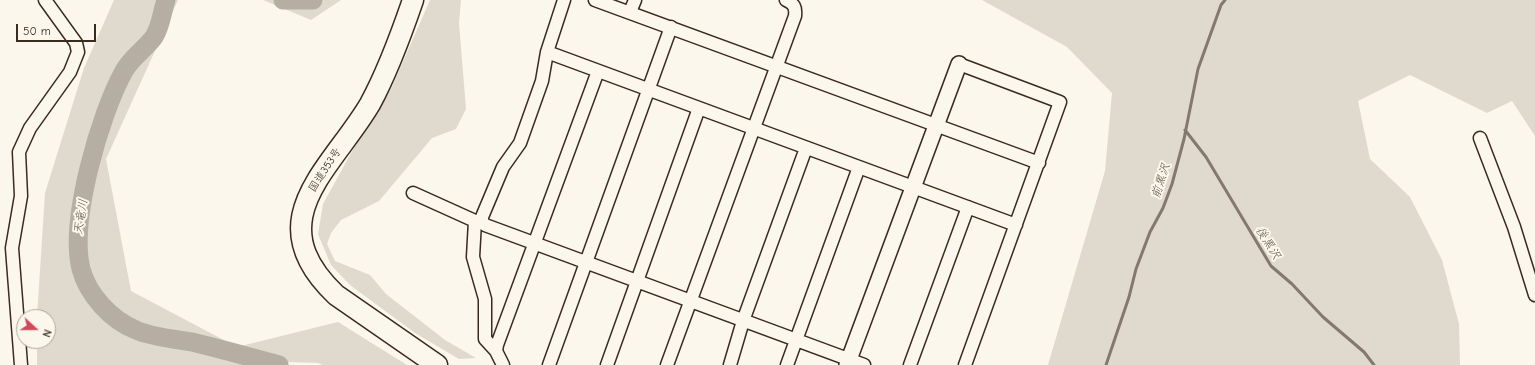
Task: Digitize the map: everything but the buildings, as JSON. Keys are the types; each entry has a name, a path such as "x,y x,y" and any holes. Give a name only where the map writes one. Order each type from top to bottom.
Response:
{"highway":[{"name":"国道353号","path":"413,0 392,56 370,104 326,165 308,196 301,221 301,235 307,256 313,269 323,283 336,295 437,365"}],"street":[{"path":"564,0 547,52 542,81 520,143 503,167 482,221 488,227 795,339 848,362 864,365"},
{"path":"595,0 1039,163"},
{"path":"630,12 635,0"},
{"path":"667,365 795,16 796,9 792,3 786,0"},
{"path":"21,365 12,248 21,196 20,152 30,128 70,72 78,52 76,43 50,3"},
{"path":"549,365 671,27"},
{"path":"547,52 1016,225"},
{"path":"848,362 959,64 1060,102 965,365"},
{"path":"496,351 598,71"},
{"path":"607,365 638,282 699,108"},
{"path":"1480,138 1514,227 1535,295"},
{"path":"730,365 743,321 806,148"},
{"path":"787,365 795,339 859,167"},
{"path":"413,193 474,221 473,257 485,299 485,339 496,351 503,365"},
{"path":"910,365 968,207"}],"shaded area":[{"path":"114,0 178,0 106,159 131,291 237,347 338,322 407,365 323,365 318,363 285,362 281,365 37,365 37,349 56,349 56,309 38,309 45,193 84,68"},
{"path":"263,0 341,0 311,20"},
{"path":"430,0 461,0 459,23 466,109 456,129 432,138 379,201 341,220 331,233 327,244 335,261 370,275 386,294 445,340 476,358 459,359 415,333 350,285 331,265 318,234 323,204 351,153 391,89"},
{"path":"982,0 1535,0 1535,136 1512,101 1487,113 1410,75 1358,101 1370,159 1410,197 1442,260 1459,324 1460,365 1048,365 1105,171 1112,93 1067,47"}],"waterway":[{"name":"天竜川","path":"166,0 160,24 154,37 130,62 124,71 105,113 97,140 89,168 79,224 78,248 84,279 95,297 109,313 127,326 136,330 163,338 192,342 225,350 279,365"},
{"name":"天竜川","path":"283,0 313,0"},
{"name":"前黒沢","path":"1106,365 1129,297 1136,269 1150,232 1163,208 1172,184 1184,139 1198,69 1221,5 1225,0"},
{"name":"後黒沢","path":"1185,130 1206,157 1271,266 1292,284 1323,317 1364,352 1374,365"}]}
